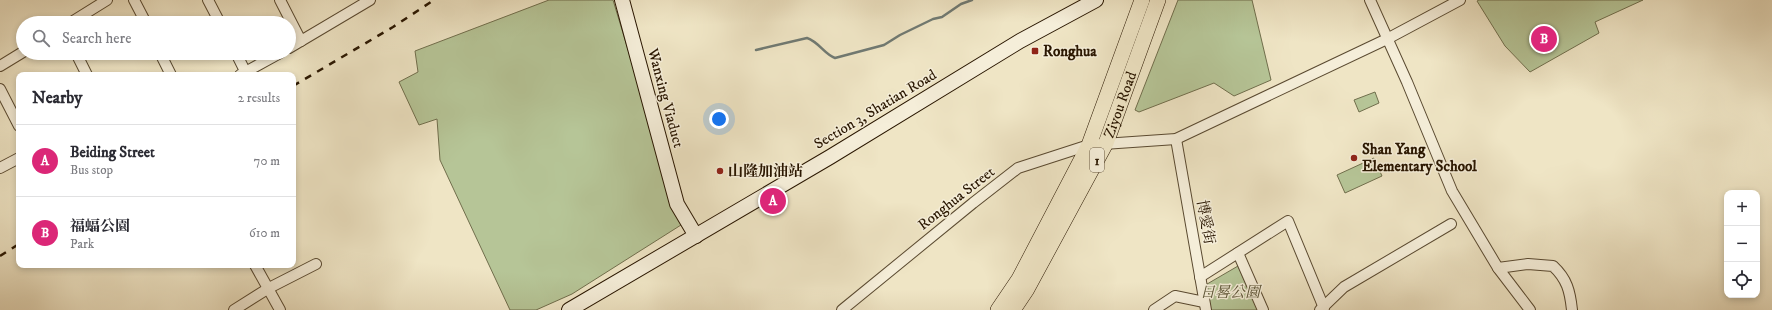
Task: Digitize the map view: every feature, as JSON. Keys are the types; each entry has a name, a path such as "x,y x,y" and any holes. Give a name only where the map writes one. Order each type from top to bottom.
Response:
{"main road":[{"name":"Ziyou Road","path":"1012,303 1019,279 1089,145 1142,0"},
{"name":"Ziyou Road","path":"998,310 1012,303 1028,289 1106,143 1158,0"}],"street":[{"path":"81,16 107,0"},
{"path":"134,0 142,16"},
{"path":"208,0 216,16"},
{"path":"280,0 288,16"},
{"name":"Wanxing Viaduct","path":"622,0 680,203"},
{"name":"Wanxing Viaduct","path":"631,0 680,203"},
{"name":"Section 3, Shatian Road","path":"569,310 830,157 1020,41 1096,0"},
{"path":"1370,0 1407,82 1452,190 1498,268 1530,310"},
{"path":"1176,139 1387,39 1460,0"},
{"path":"296,44 365,1"},
{"path":"296,31 301,41"},
{"path":"0,66 16,56"},
{"path":"80,60 86,72"},
{"path":"164,60 170,72"},
{"path":"238,60 242,72"},
{"path":"247,72 268,60"},
{"path":"0,89 16,120"},
{"name":"Ronghua Street","path":"842,310 972,203 1018,168 1089,145 1176,139"},
{"name":"博愛街","path":"1176,139 1205,306"},
{"path":"0,168 16,160"},
{"path":"680,203 696,236"},
{"path":"1200,277 1288,220 1322,309 1344,287 1451,224"},
{"path":"1238,253 1263,310"},
{"path":"234,310 269,288 316,264"},
{"path":"1498,268 1528,264 1553,266 1566,280 1570,292 1572,310"},
{"path":"257,268 280,310"},
{"path":"1154,310 1175,296 1205,306"}],"green space":[{"path":"549,0 613,0 681,225 572,294 536,310 510,310 440,160 437,119 419,125 399,82 418,72 415,51"},
{"path":"1178,0 1252,0 1271,80 1234,96 1214,83 1139,112 1135,110"},
{"path":"1643,0 1595,22 1599,33 1530,72 1505,46 1477,1"},
{"path":"1375,92 1379,103 1359,112 1354,100"},
{"path":"1374,158 1382,176 1345,193 1337,175"},
{"name":"日晷公園","path":"1238,266 1258,310 1206,310 1202,287"}],"waterway":[{"path":"756,50 807,38 815,42 828,54 835,58 884,45 900,35 933,19 942,17 961,4 972,0"}],"railway":[{"path":"296,84 393,27 434,0"},
{"path":"0,256 16,246"}],"place":[{"name":"福蝠公園","path":"1544,39"},
{"name":"Ronghua","path":"1035,51"},
{"name":"Shan Yang Elementary School","path":"1354,158"},
{"name":"山隆加油站","path":"720,171"},
{"name":"Beiding Street","path":"773,201"}]}
